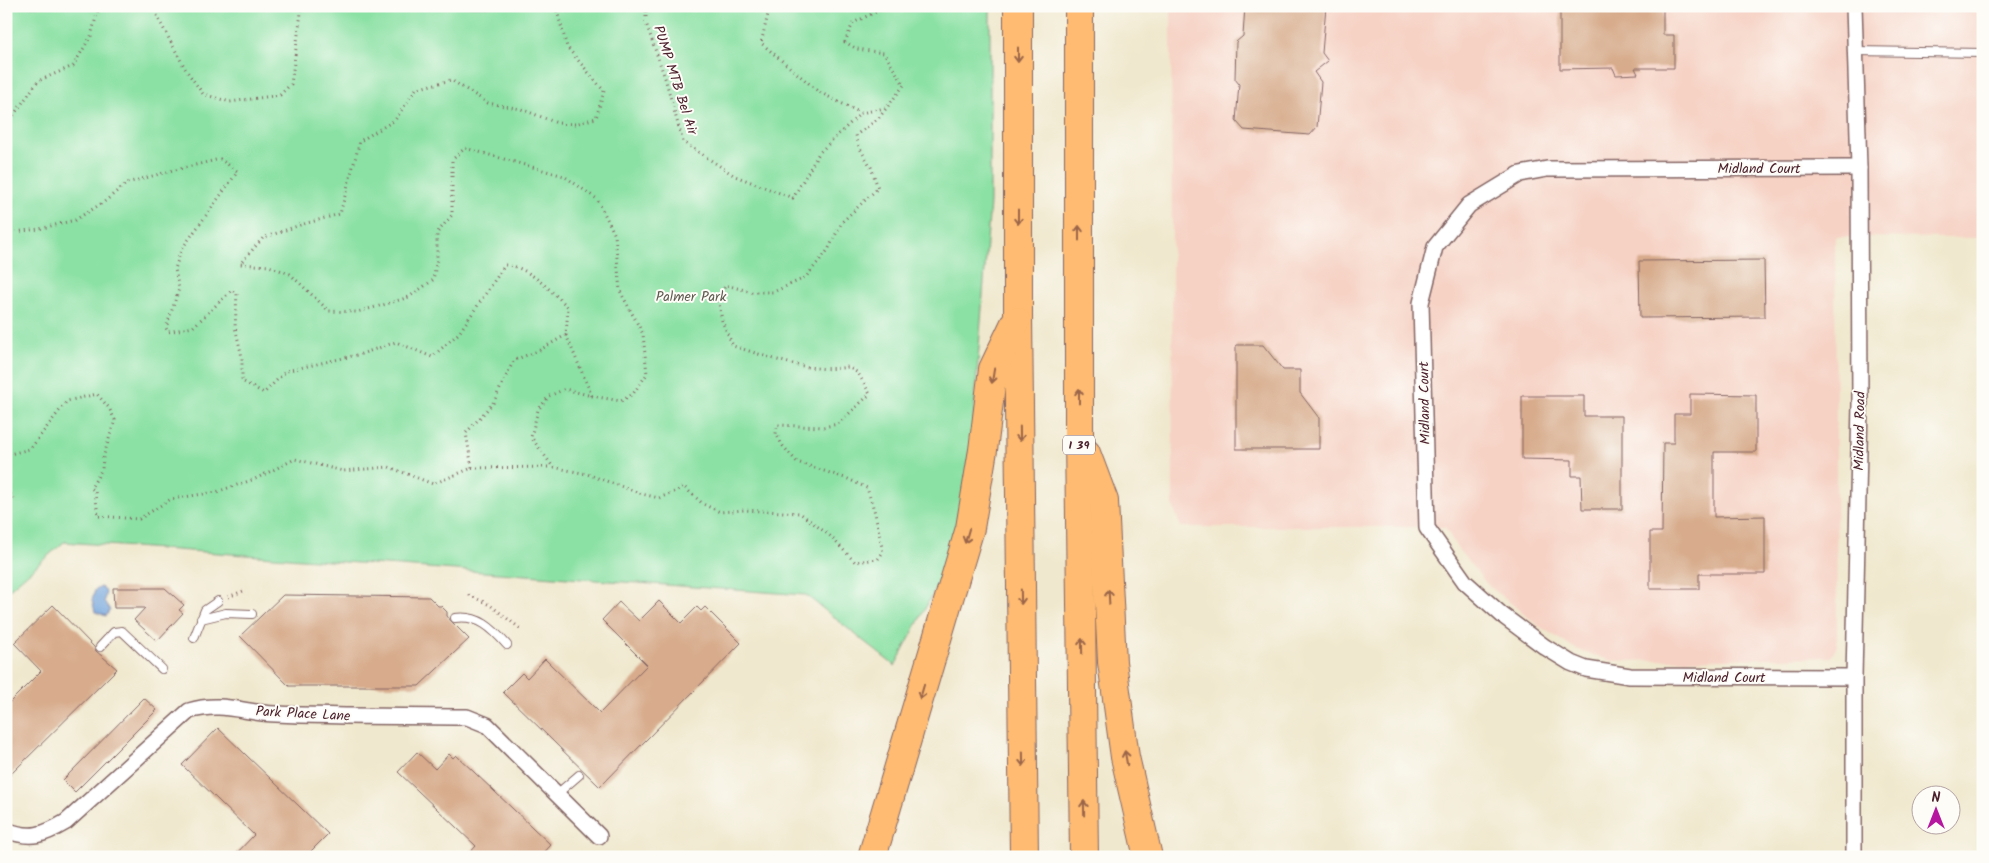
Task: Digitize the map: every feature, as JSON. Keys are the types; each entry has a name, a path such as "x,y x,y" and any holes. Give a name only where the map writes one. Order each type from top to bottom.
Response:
{"highway":[{"path":"1018,6 1018,316 1024,857"},
{"name":"I 39","path":"1079,6 1079,435 1084,857"},
{"path":"872,857 970,528 983,450 993,369 1018,316"},
{"path":"1079,435 1104,501 1112,662 1125,757 1148,857"}],"street":[{"name":"Midland Road","path":"1854,6 1859,168 1860,404 1854,677 1854,857"},
{"name":"Midland Court","path":"1854,677 1630,676 1604,673 1570,663 1502,615 1465,582 1426,528 1421,303 1435,247 1469,205 1520,174 1547,169 1859,168"},
{"name":"Park Place Lane","path":"6,830 19,835 33,836 52,830 66,822 189,711 210,706 233,707 260,714 467,717 487,725 600,836"}],"lane":[{"path":"1855,51 1983,53"},
{"path":"194,638 205,610 218,601"},
{"path":"201,619 226,613 252,614"},
{"path":"455,618 474,618 486,624 507,645"},
{"path":"100,647 114,632 122,631 162,669"},
{"path":"557,794 579,775"}],"path":[{"path":"6,122 13,116 38,81 73,66 91,36 99,6"},
{"path":"153,6 186,70 203,94 230,102 280,95 291,84 302,6"},
{"path":"553,467 531,438 538,410 549,396 565,389 621,401 633,394 648,374 643,334 620,292 615,234 597,199 564,176 465,148 452,160 452,215 437,233 437,258 433,280 409,297 383,305 357,312 329,311 290,274 269,266 240,264 263,238 340,214 360,141 395,120 416,88 451,80 488,103 521,109 557,123 575,124 596,118 604,91 567,47 557,11 558,6"},
{"name":"PUMP MTB Bel Air","path":"646,6 646,24 665,78 682,142 735,176 793,198 819,153 861,113"},
{"path":"770,6 761,43 819,92 861,113 886,108"},
{"path":"6,455 30,449 67,401 97,394 109,408 115,420 103,458 102,469 91,488 95,491 98,516 139,519 171,499 216,492 256,479 295,459 343,471 389,466 433,484 472,468 553,467 587,474 642,494 659,498 677,491 682,486 703,504 720,512 744,510 800,513 830,536 854,562 878,559 883,552 877,521 867,488 848,479 798,462 783,446 776,434 777,426 823,427 838,424 870,394 858,373 848,366 832,370 802,366 733,346 722,321 718,297 726,285 752,292 772,292 806,278 828,250 842,222 878,188 871,167 859,147 856,135 878,119 904,85 884,53 857,49 845,42 853,23 888,6"},
{"path":"6,233 39,229 75,220 104,202 127,183 163,172 220,159 237,171 181,250 175,269 179,289 166,328 168,332 193,327 232,290 237,294 236,328 242,357 242,381 264,393 286,371 361,354 396,342 432,356 459,333 505,265 515,265 543,284 568,307 566,335 592,396"},
{"path":"472,468 466,433 493,403 514,360 538,351 566,335"},
{"path":"6,493 13,495 13,498 6,507"},
{"path":"218,601 246,590"},
{"path":"469,595 490,605 522,630"}],"shaded area":[{"path":"1171,6 1983,6 1983,238 1835,237 1837,645 1831,657 1612,661 1576,649 1539,626 1488,585 1457,548 1445,527 1181,527 1173,506"}],"green space":[{"name":"Palmer Park","path":"6,6 990,6 990,202 965,532 895,666 806,595 64,542 6,592"}],"water":[{"path":"101,587 106,592 104,601 110,610 106,616 95,612 92,600 95,590"}],"building":[{"path":"1245,6 1326,6 1322,53 1328,61 1314,72 1321,82 1317,127 1310,135 1244,130 1236,121 1239,84 1235,79 1236,42 1243,36"},
{"path":"1560,6 1663,6 1663,35 1674,35 1674,68 1635,68 1638,74 1616,75 1613,68 1560,69"},
{"path":"1764,260 1765,317 1640,318 1639,261"},
{"path":"1236,345 1263,345 1283,370 1300,370 1300,393 1319,418 1319,449 1236,449"},
{"path":"1690,394 1756,395 1756,452 1714,452 1714,517 1765,516 1765,574 1699,574 1699,589 1650,589 1650,532 1662,532 1663,443 1674,443 1674,414 1690,414"},
{"path":"1522,396 1584,396 1584,416 1622,416 1622,509 1582,509 1581,476 1572,476 1572,460 1522,459"},
{"path":"113,588 165,588 184,605 179,610 183,613 157,641 134,620 145,608 114,608"},
{"path":"283,595 429,597 447,612 447,616 451,621 469,639 419,686 289,686 240,636"},
{"path":"659,601 681,623 697,607 701,611 705,607 741,643 600,787 503,692 522,673 527,678 545,659 600,713 647,665 602,620 619,602 639,621"},
{"path":"53,605 96,651 117,669 6,779 6,706 41,671 14,643"},
{"path":"144,698 157,710 75,792 63,780"},
{"path":"218,728 328,834 305,857 233,857 254,835 182,765"},
{"path":"417,752 435,769 449,754 453,758 456,755 551,845 540,857 466,857 476,846 398,772"}]}
